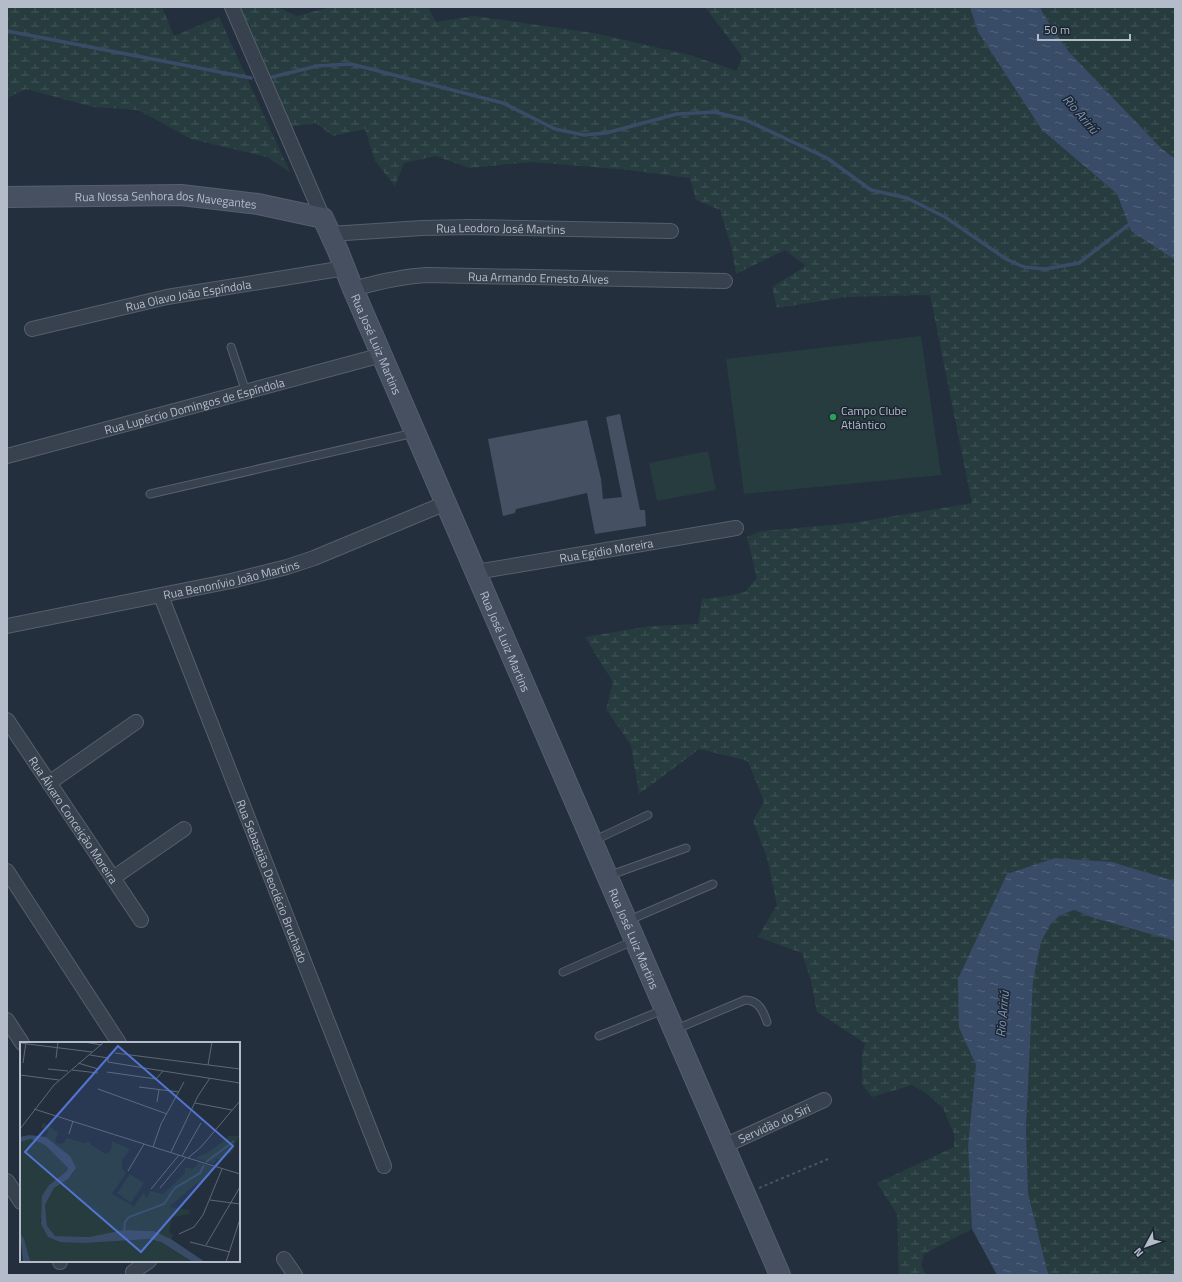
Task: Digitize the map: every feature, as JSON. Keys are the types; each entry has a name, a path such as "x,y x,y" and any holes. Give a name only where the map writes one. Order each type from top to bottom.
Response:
{"main road":[{"name":"Rua Nossa Senhora dos Navegantes","path":"7,197 181,195 258,204 327,226"},
{"name":"Rua José Luiz Martins","path":"327,226 780,1275"}],"street":[{"name":"Rua José Luiz Martins","path":"232,7 327,226"},
{"name":"Rua Leodoro José Martins","path":"327,226 671,231"},
{"name":"Rua Olavo João Espíndola","path":"32,329 167,297 345,268"},
{"name":"Rua Armando Ernesto Alves","path":"353,289 398,278 428,275 725,281"},
{"name":"Rua Lupércio Domingos de Espíndola","path":"7,456 382,355"},
{"name":"Rua Benonívio João Martins","path":"7,626 259,575 314,558 446,503"},
{"name":"Rua Egídio Moreira","path":"476,572 736,528"},
{"name":"Rua Sebastião Deoclécio Bruchado","path":"161,596 384,1166"},
{"name":"Rua Álvaro Conceição Moreira","path":"7,720 141,920"},
{"path":"49,783 136,722"},
{"path":"113,878 184,830"},
{"path":"7,871 117,1042"},
{"path":"7,1020 21,1042"},
{"name":"Servidão do Siri","path":"724,1146 824,1100"},
{"path":"7,1181 20,1200"},
{"path":"284,1259 295,1275"},
{"path":"135,1275 133,1272 148,1262"}],"lane":[{"path":"231,346 246,392"},
{"path":"150,494 416,433"},
{"path":"592,841 648,816"},
{"path":"608,876 686,848"},
{"path":"627,921 713,884"},
{"path":"563,972 635,940"},
{"path":"674,1030 744,1000 751,1000 760,1006 764,1011 767,1022"},
{"path":"599,1036 665,1010"}],"path":[{"path":"745,1194 828,1159"}],"green space":[{"path":"7,7 162,7 174,36 219,17 290,172 267,157 191,139 138,110 93,107 26,89 7,98"},
{"path":"239,7 277,7 297,16 330,7 428,7 436,22 474,16 594,33 690,55 737,71 742,56 705,7 970,7 978,32 1042,130 1117,194 1131,231 1175,260 1175,881 1112,862 1055,858 959,1028 976,1065 968,1146 972,1229 924,1254 921,1266 926,1275 899,1275 897,1214 877,1183 954,1147 954,1134 943,1108 926,1093 912,1085 872,1097 862,1084 862,1055 865,1043 817,1012 811,981 802,953 758,937 777,905 767,858 753,821 764,802 748,761 699,749 639,794 631,745 606,709 613,682 585,637 651,626 698,624 702,599 745,592 757,578 747,537 761,531 853,523 972,503 930,295 846,297 777,308 772,287 806,266 785,250 736,274 732,249 720,210 696,200 690,178 628,170 532,162 469,168 436,156 404,163 395,186 375,161 365,129 333,136 316,123 291,127"},
{"path":"1040,7 1175,7 1175,159 1161,148 1069,52 1045,17"},
{"name":"Campo Clube Atlântico","path":"921,336 941,475 744,494 726,359"},
{"path":"708,451 716,490 657,501 649,463"},
{"path":"1074,910 1094,918 1175,941 1175,1275 1049,1275 1047,1270 1028,1193 1026,1128 1033,981 1041,942 1050,925 1059,916"}],"water":[{"name":"Rio Aririú","path":"970,7 1040,7 1045,17 1069,52 1161,148 1175,159 1175,260 1131,231 1117,194 1042,130 978,32"},
{"name":"Rio Aririú","path":"1055,858 1112,862 1175,881 1175,941 1094,918 1074,910 1059,916 1050,925 1041,942 1033,981 1026,1128 1028,1193 1049,1275 997,1275 972,1229 968,1146 976,1065 959,1028 958,979 1007,874"}],"building":[{"path":"620,414 640,510 645,510 646,526 595,534 587,493 516,509 515,513 503,516 488,439 587,420 601,479 603,499 622,497 606,417"}],"waterway":[{"path":"7,31 251,78"},
{"path":"272,77 317,66 351,64 503,103 555,129 584,135 606,133 677,114 715,112 746,120 827,158 871,190 907,198 945,217 1006,259 1024,267 1045,269 1079,263 1131,223"}],"place":[{"name":"Campo Clube Atlântico","path":"833,417"}]}
